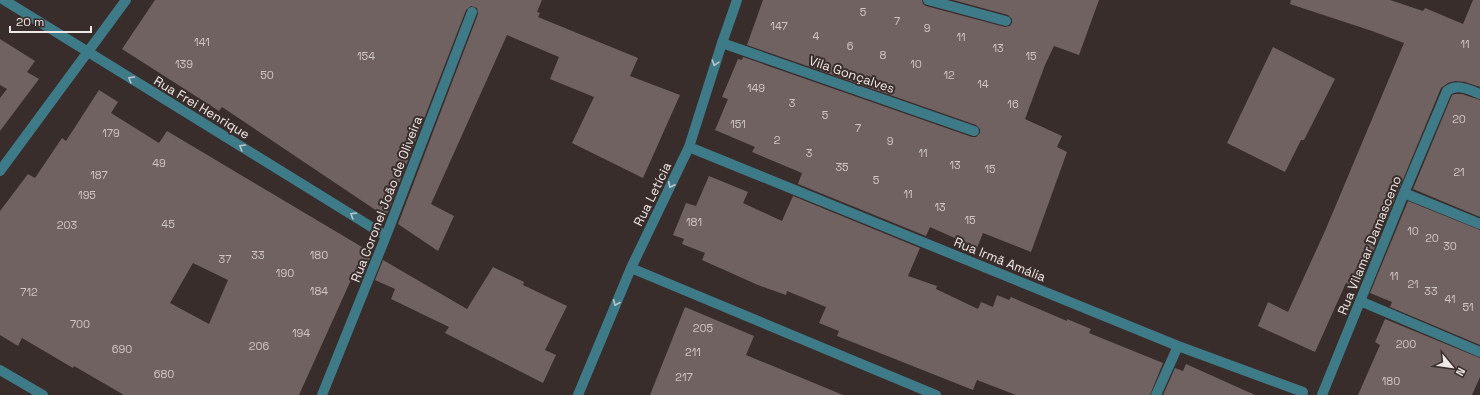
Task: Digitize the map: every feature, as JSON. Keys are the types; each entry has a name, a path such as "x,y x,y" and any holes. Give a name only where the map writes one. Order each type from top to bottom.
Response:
{"street":[{"name":"Rua Frei Henrique","path":"4,0 386,236"},
{"path":"0,171 126,0"},
{"name":"Rua Letícia","path":"578,395 631,268 689,147 737,0"},
{"path":"928,0 1006,22"},
{"name":"Rua Coronel João de Oliveira","path":"322,395 386,236 472,12"},
{"name":"Vila Gonçalves","path":"722,43 974,131"},
{"name":"Rua Vilamar Damasceno","path":"1322,395 1447,91 1451,88 1463,88 1480,94"},
{"name":"Rua Irmã Amália","path":"689,147 1178,346 1305,394"},
{"path":"1404,193 1480,224"},
{"path":"631,268 936,395"},
{"path":"1360,301 1480,352"},
{"path":"1156,395 1178,346"},
{"path":"0,370 43,395"}],"building":[{"path":"155,0 542,0 537,12 540,13 538,17 638,58 630,76 680,95 643,178 572,143 594,97 550,79 559,57 507,35 431,204 454,216 438,251 398,224 478,14 477,8 471,6 466,10 386,217 222,107 219,111 122,49"},
{"path":"763,0 922,0 923,4 926,6 1005,27 1010,26 1012,23 1012,19 1008,15 953,0 1099,0 1079,55 1054,46 1045,65 1025,119 1062,136 1057,147 1067,152 1031,252 983,233 977,248 930,227 926,236 798,184 802,173 752,152 755,147 715,130 728,99 722,97 738,59 742,60 743,57 972,137 976,137 980,133 980,129 976,125 747,45"},
{"path":"1291,0 1390,0 1423,11 1425,8 1463,24 1473,0 1480,0 1480,87 1465,82 1455,81 1448,83 1441,88 1358,288 1346,283 1315,352 1258,326 1268,302 1288,312 1325,231 1404,43 1290,4"},
{"path":"0,39 35,61 27,72 39,79 0,131 0,98 7,89 0,85"},
{"path":"1273,47 1335,79 1304,140 1301,140 1285,172 1227,143"},
{"path":"99,90 118,102 111,113 159,143 167,131 372,253 363,275 355,271 299,395 124,395 74,366 73,368 22,338 18,346 0,335 0,211 28,174 35,178 62,138 66,141","holes":["193,263 228,280 209,324 170,303"]},
{"path":"1462,94 1480,100 1480,217 1413,189 1452,95"},
{"path":"709,176 748,192 743,203 782,221 793,196 920,248 908,276 937,286 936,289 978,309 981,302 993,307 997,295 1009,300 1011,297 1067,321 1067,319 1091,329 1089,333 1163,363 1150,395 1016,395 977,380 973,390 837,336 839,331 819,323 826,307 787,291 786,295 758,285 702,260 705,253 682,244 684,239 673,235 686,203 696,206"},
{"path":"1408,201 1480,230 1480,345 1390,307 1392,302 1370,293"},
{"path":"383,260 467,309 493,267 524,282 523,285 567,306 545,350 556,355 543,383 445,333 449,327 391,299 395,289 375,280"},
{"path":"685,307 754,336 746,355 843,395 650,395"},
{"path":"1385,319 1480,358 1480,377 1472,395 1358,395 1380,345 1375,342"},
{"path":"1186,364 1255,395 1163,395 1175,368 1183,371"}]}
